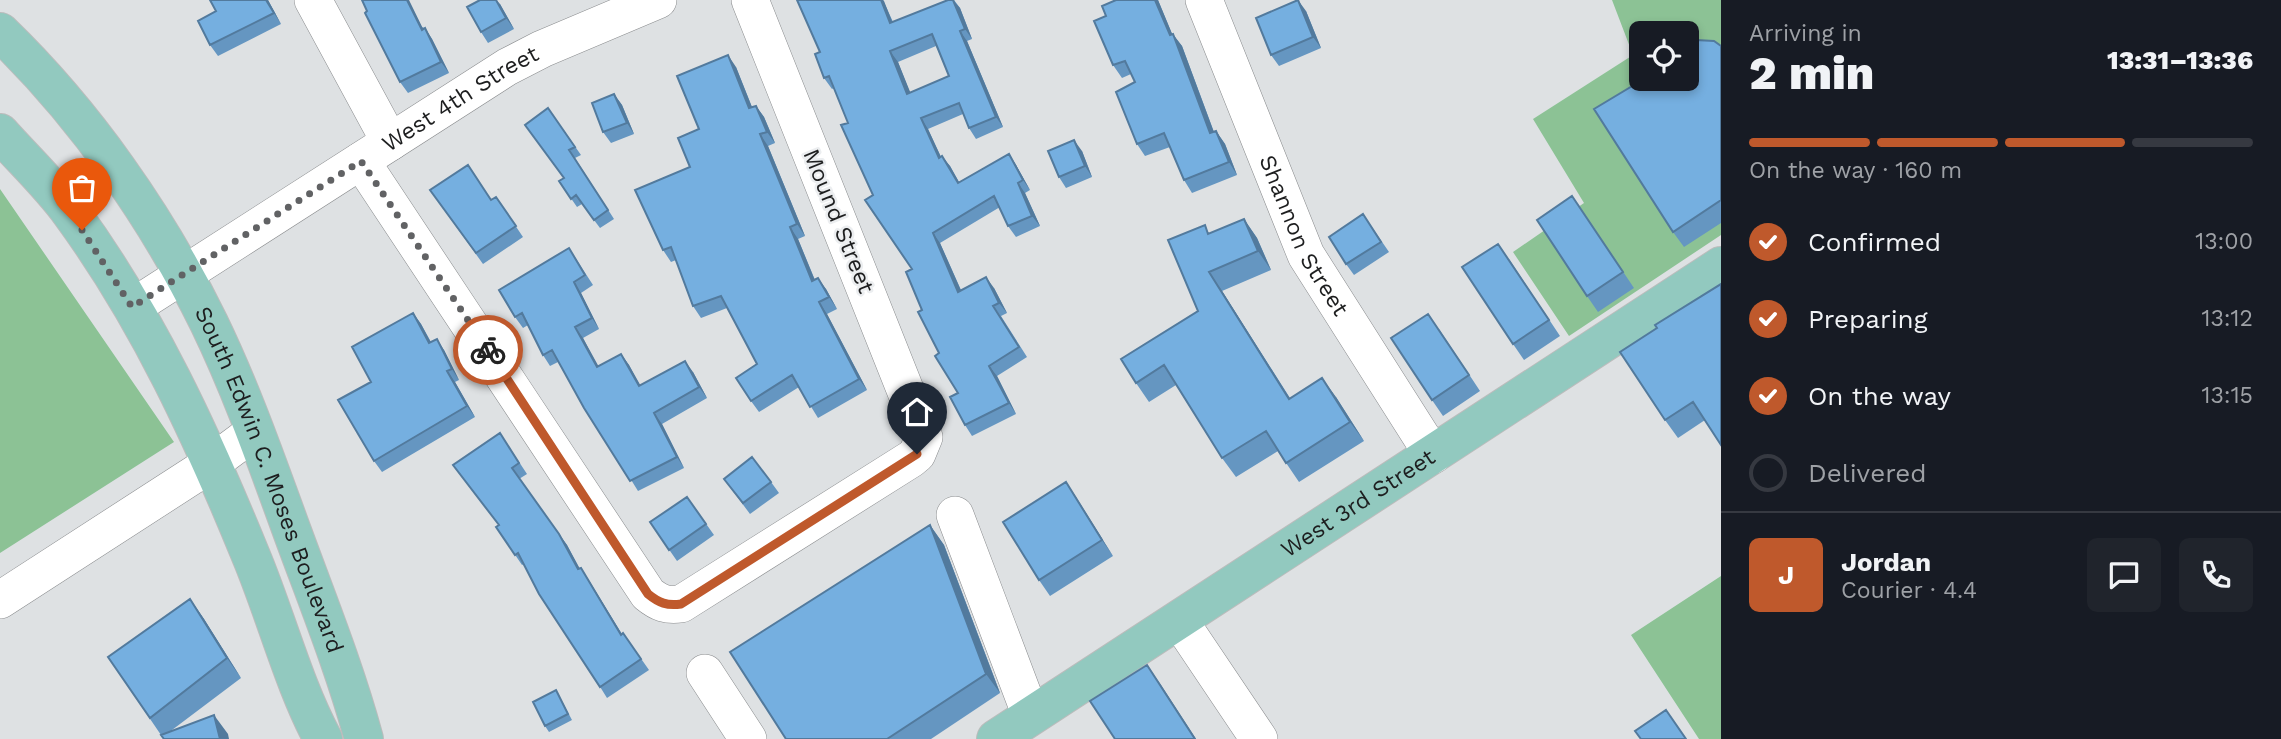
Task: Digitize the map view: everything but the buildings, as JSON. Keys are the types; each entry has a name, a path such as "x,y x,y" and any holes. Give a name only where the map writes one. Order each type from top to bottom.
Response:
{"main road":[{"name":"South Edwin C. Moses Boulevard","path":"0,32 63,99 121,174 208,322 255,431 337,652 363,739"},
{"name":"South Edwin C. Moses Boulevard","path":"0,133 70,211 132,307 176,386 212,463 323,739"},
{"name":"West 3rd Street","path":"996,739 1721,266"}],"street":[{"path":"313,0 376,151"},
{"name":"West 4th Street","path":"132,307 508,67 542,49 658,0"},
{"name":"Mound Street","path":"376,151 648,594 657,602 670,606 681,604 911,459 922,443 922,426 750,0"},
{"name":"Shannon Street","path":"1204,0 1306,255 1433,455"},
{"path":"0,600 212,463 255,431"},
{"path":"955,515 1031,716"},
{"path":"1179,620 1259,739"},
{"path":"705,673 748,739"}],"green space":[{"path":"1612,0 1721,0 1721,235 1569,336 1513,252 1584,203 1533,119 1629,58 1629,91 1699,91 1699,21 1629,21 1629,45"},
{"path":"0,189 174,442 0,553"},
{"path":"1721,576 1721,739 1699,739 1631,635"}],"way so far":[{"path":"82,230 132,307 361,161 488,350"}],"route":[{"path":"488,350 648,594 657,602 670,606 681,604 917,454"}]}
